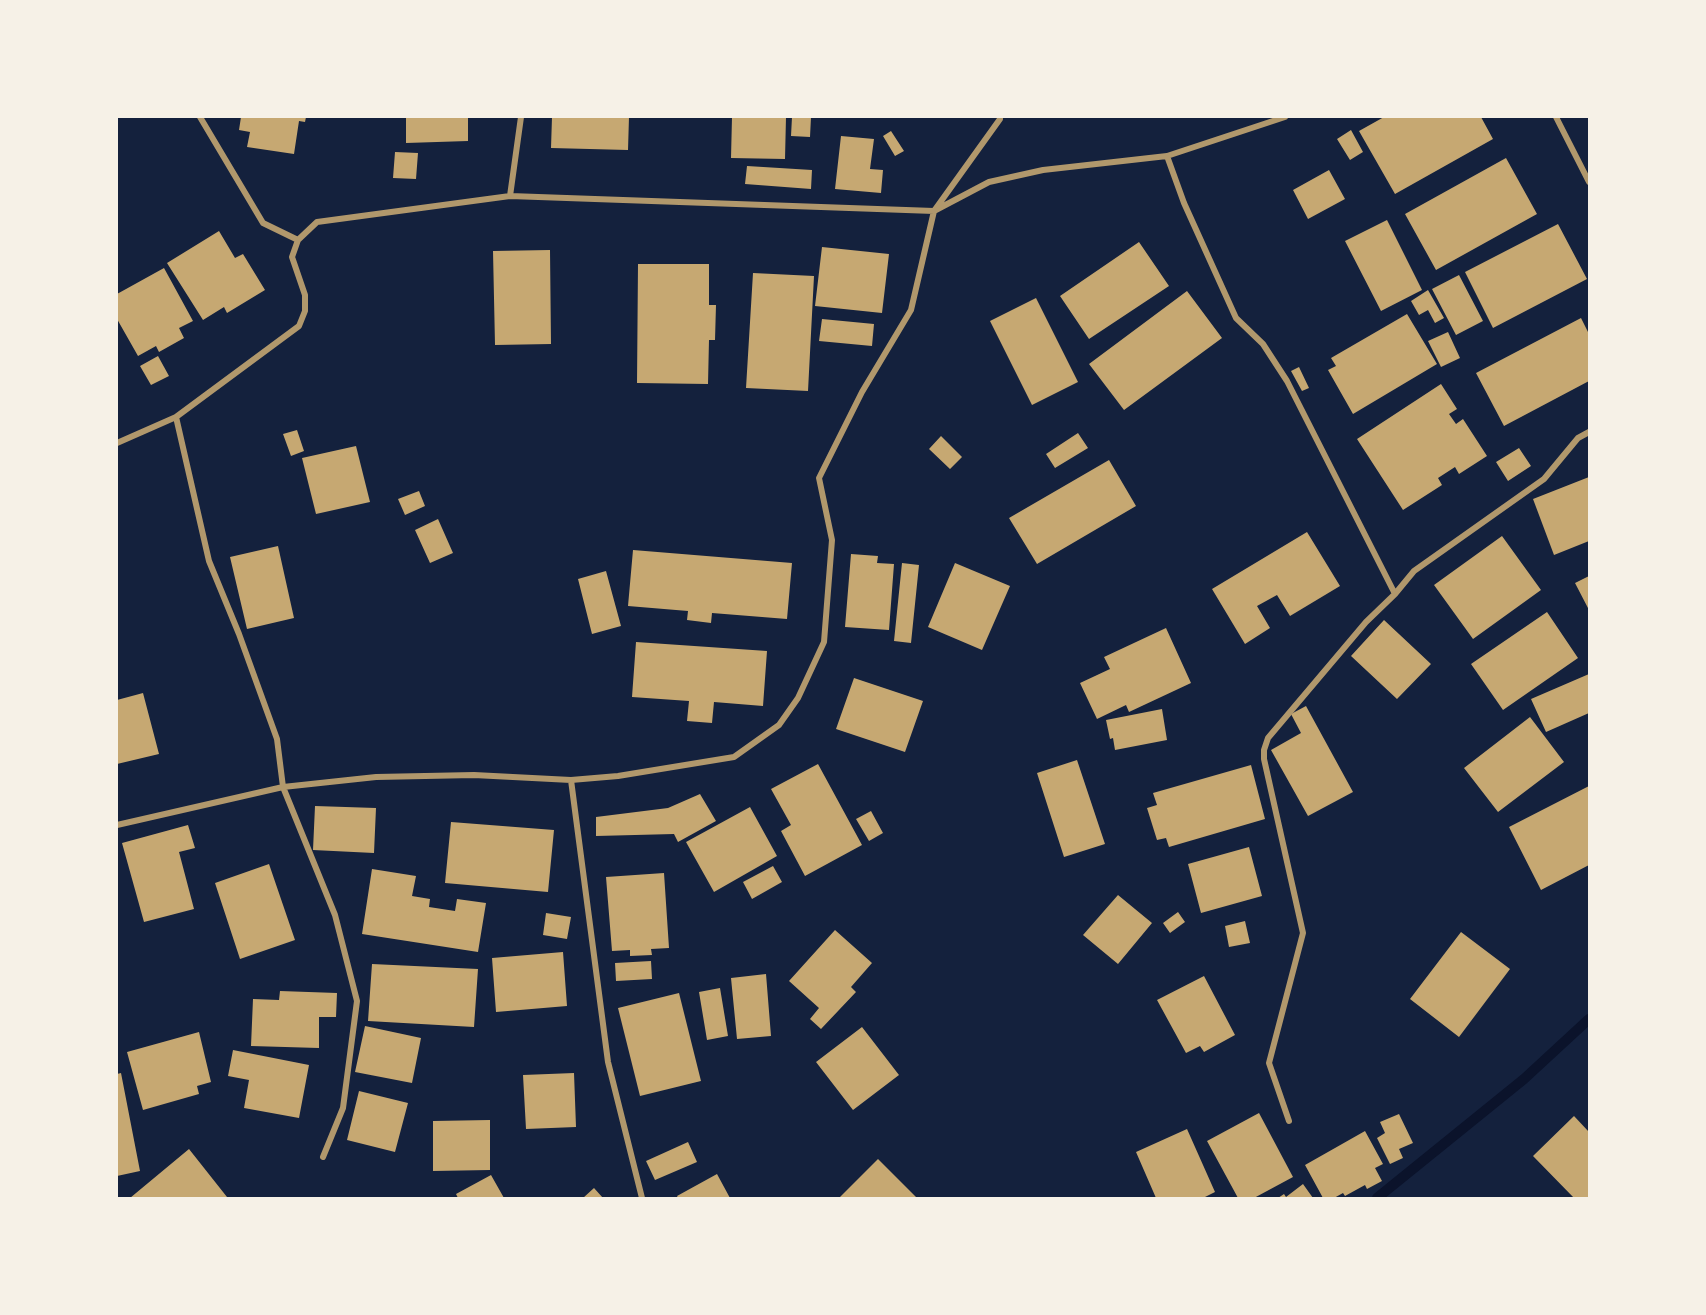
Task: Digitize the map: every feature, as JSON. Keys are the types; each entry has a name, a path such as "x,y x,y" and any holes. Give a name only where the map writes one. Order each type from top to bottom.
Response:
{"street":[{"path":"200,117 263,224 298,240"},
{"path":"510,196 521,117"},
{"path":"117,825 283,787 376,777 474,775 571,780 618,776 734,757 779,725 798,698 824,642 832,540 819,478 862,392 911,310 934,211 1000,117"},
{"path":"117,443 176,417 299,326 305,311 305,295 292,257 298,240 317,222 510,196 934,211 989,182 1043,170 1167,156 1285,117"},
{"path":"1556,117 1589,182"},
{"path":"1167,156 1184,203 1236,318 1263,344 1287,381 1395,594"},
{"path":"176,417 209,561 239,634 277,739 283,787 335,915 357,1001 343,1108 323,1157"},
{"path":"1288,1121 1269,1063 1304,933 1264,759 1268,738 1366,622 1395,594 1414,570 1544,478 1578,438 1589,432"},
{"path":"571,780 608,1062 642,1198"}],"building":[{"path":"241,117 306,117 305,122 299,121 294,154 247,147 250,132 239,130"},
{"path":"406,117 468,117 468,141 406,143"},
{"path":"552,117 629,117 628,150 551,148"},
{"path":"732,117 786,117 785,159 731,158"},
{"path":"792,117 811,117 810,137 791,136"},
{"path":"1384,117 1481,117 1493,139 1395,194 1359,131"},
{"path":"1351,130 1363,152 1350,160 1337,139"},
{"path":"891,131 904,151 895,156 883,136"},
{"path":"841,136 874,139 870,169 883,170 881,193 835,189"},
{"path":"395,152 418,153 416,179 393,178"},
{"path":"1506,158 1537,214 1436,270 1405,214"},
{"path":"747,166 812,170 811,189 745,184"},
{"path":"1329,170 1345,199 1308,219 1293,190"},
{"path":"1387,220 1422,290 1381,311 1345,241"},
{"path":"1558,224 1587,279 1493,328 1465,272"},
{"path":"219,231 235,258 243,254 265,290 227,313 224,307 203,320 167,263"},
{"path":"1139,242 1169,286 1089,339 1060,296"},
{"path":"822,247 889,254 882,313 815,306"},
{"path":"550,250 551,344 495,345 493,251"},
{"path":"638,264 709,264 709,305 716,305 715,340 709,340 708,384 637,383"},
{"path":"164,268 193,321 179,328 184,338 159,352 156,346 138,356 117,319 117,294"},
{"path":"753,273 814,276 808,391 746,388"},
{"path":"1459,275 1483,321 1456,335 1432,289"},
{"path":"1428,290 1444,318 1435,323 1428,310 1419,315 1411,301"},
{"path":"1187,291 1222,338 1124,410 1089,364"},
{"path":"1036,298 1078,382 1032,405 990,321"},
{"path":"1407,314 1437,364 1353,414 1328,370 1336,366 1331,358"},
{"path":"1581,318 1589,334 1589,381 1504,426 1476,373"},
{"path":"822,319 874,324 872,346 819,341"},
{"path":"1448,332 1460,358 1441,367 1428,341"},
{"path":"158,356 169,376 151,385 140,366"},
{"path":"1299,367 1309,388 1302,391 1291,371"},
{"path":"1441,384 1457,409 1449,414 1456,424 1463,419 1487,456 1459,474 1455,467 1438,478 1442,485 1403,510 1357,439"},
{"path":"297,430 304,451 291,456 283,434"},
{"path":"1078,433 1088,448 1055,468 1046,454"},
{"path":"941,436 962,457 950,469 929,449"},
{"path":"356,446 370,502 316,514 302,458"},
{"path":"1519,448 1531,466 1508,481 1496,462"},
{"path":"1109,460 1136,506 1037,564 1009,518"},
{"path":"1589,477 1589,541 1554,555 1533,499"},
{"path":"419,491 425,506 405,515 398,499"},
{"path":"438,519 453,553 430,563 415,530"},
{"path":"1307,532 1340,586 1290,616 1277,595 1257,606 1270,628 1245,644 1212,589"},
{"path":"1502,536 1541,590 1473,639 1434,585"},
{"path":"278,546 294,618 247,629 230,557"},
{"path":"633,550 792,563 787,619 712,613 711,623 687,620 688,611 628,606"},
{"path":"851,554 878,556 877,563 894,564 889,630 845,627"},
{"path":"902,563 919,565 911,643 894,641"},
{"path":"955,563 1010,586 982,650 928,627"},
{"path":"606,571 621,626 592,634 578,579"},
{"path":"1589,576 1589,610 1575,583"},
{"path":"1547,612 1578,658 1503,710 1471,664"},
{"path":"1384,620 1431,664 1397,699 1351,656"},
{"path":"1166,628 1191,683 1129,712 1126,705 1097,719 1080,683 1110,669 1104,657"},
{"path":"636,642 767,651 763,706 714,702 712,723 687,721 689,701 632,697"},
{"path":"1589,674 1589,713 1546,732 1531,699"},
{"path":"854,678 923,701 905,752 836,729"},
{"path":"143,693 159,754 117,764 117,700"},
{"path":"1306,706 1353,792 1308,816 1271,750 1301,733 1291,714"},
{"path":"1162,709 1167,740 1115,750 1106,720"},
{"path":"1530,717 1564,762 1498,812 1464,768"},
{"path":"1077,760 1105,844 1064,857 1037,773"},
{"path":"818,764 862,845 805,876 781,831 791,825 771,789"},
{"path":"1251,765 1265,819 1169,847 1166,838 1157,840 1147,808 1157,805 1153,793"},
{"path":"1589,786 1589,865 1541,890 1509,827"},
{"path":"700,794 716,821 678,842 674,834 596,836 596,817 668,808"},
{"path":"315,806 376,808 374,853 313,850"},
{"path":"750,807 777,856 714,892 686,842"},
{"path":"871,811 883,833 869,841 856,819"},
{"path":"451,822 554,830 548,892 445,883"},
{"path":"188,825 195,848 179,852 194,909 144,922 122,843"},
{"path":"1249,847 1262,896 1201,913 1188,864"},
{"path":"269,864 295,940 240,959 215,883"},
{"path":"773,866 782,882 752,899 743,882"},
{"path":"372,869 416,876 412,896 430,899 429,907 455,911 457,899 486,903 478,952 362,934"},
{"path":"664,873 669,948 651,949 652,955 630,956 630,950 612,951 606,877"},
{"path":"1118,895 1152,923 1118,964 1083,935"},
{"path":"1178,912 1185,922 1170,933 1163,923"},
{"path":"546,913 571,917 567,939 543,935"},
{"path":"1245,921 1250,943 1229,947 1225,926"},
{"path":"835,930 872,963 851,987 856,992 821,1029 810,1019 819,1008 789,981"},
{"path":"1461,932 1510,969 1459,1037 1410,999"},
{"path":"563,952 567,1006 496,1012 492,958"},
{"path":"651,961 652,979 616,981 615,963"},
{"path":"372,964 478,969 474,1027 368,1021"},
{"path":"766,974 771,1036 737,1039 731,978"},
{"path":"1204,976 1235,1035 1204,1052 1200,1046 1186,1053 1157,1000"},
{"path":"720,988 728,1036 707,1040 699,992"},
{"path":"280,991 337,993 336,1017 319,1017 319,1048 251,1046 253,999 279,1000"},
{"path":"679,993 701,1081 640,1096 618,1008"},
{"path":"365,1026 421,1038 412,1083 355,1072"},
{"path":"862,1027 899,1075 853,1110 816,1062"},
{"path":"199,1032 211,1082 197,1086 199,1094 143,1110 127,1052"},
{"path":"233,1050 309,1065 299,1118 244,1108 249,1080 228,1076"},
{"path":"121,1073 140,1171 117,1176 117,1074"},
{"path":"574,1073 576,1127 526,1129 523,1075"},
{"path":"359,1091 408,1103 395,1152 347,1140"},
{"path":"1259,1113 1293,1177 1254,1198 1238,1198 1207,1141"},
{"path":"1399,1114 1413,1143 1399,1149 1403,1158 1390,1164 1377,1138 1385,1133 1380,1122"},
{"path":"1574,1116 1589,1132 1589,1198 1574,1198 1533,1156"},
{"path":"490,1120 490,1170 433,1171 433,1121"},
{"path":"1187,1129 1215,1192 1203,1198 1156,1198 1136,1152"},
{"path":"1365,1131 1383,1164 1375,1168 1382,1181 1367,1189 1365,1185 1345,1196 1343,1193 1334,1198 1323,1198 1305,1165"},
{"path":"688,1142 697,1162 655,1180 646,1161"},
{"path":"189,1149 226,1198 130,1198"},
{"path":"878,1159 917,1198 839,1198"},
{"path":"717,1174 730,1198 678,1198 677,1196"},
{"path":"491,1175 504,1198 458,1198 456,1194"},
{"path":"1303,1184 1313,1198 1278,1198 1284,1194 1286,1197"},
{"path":"594,1188 603,1198 583,1198"}],"waterway":[{"path":"1377,1198 1524,1079 1589,1019"}]}
